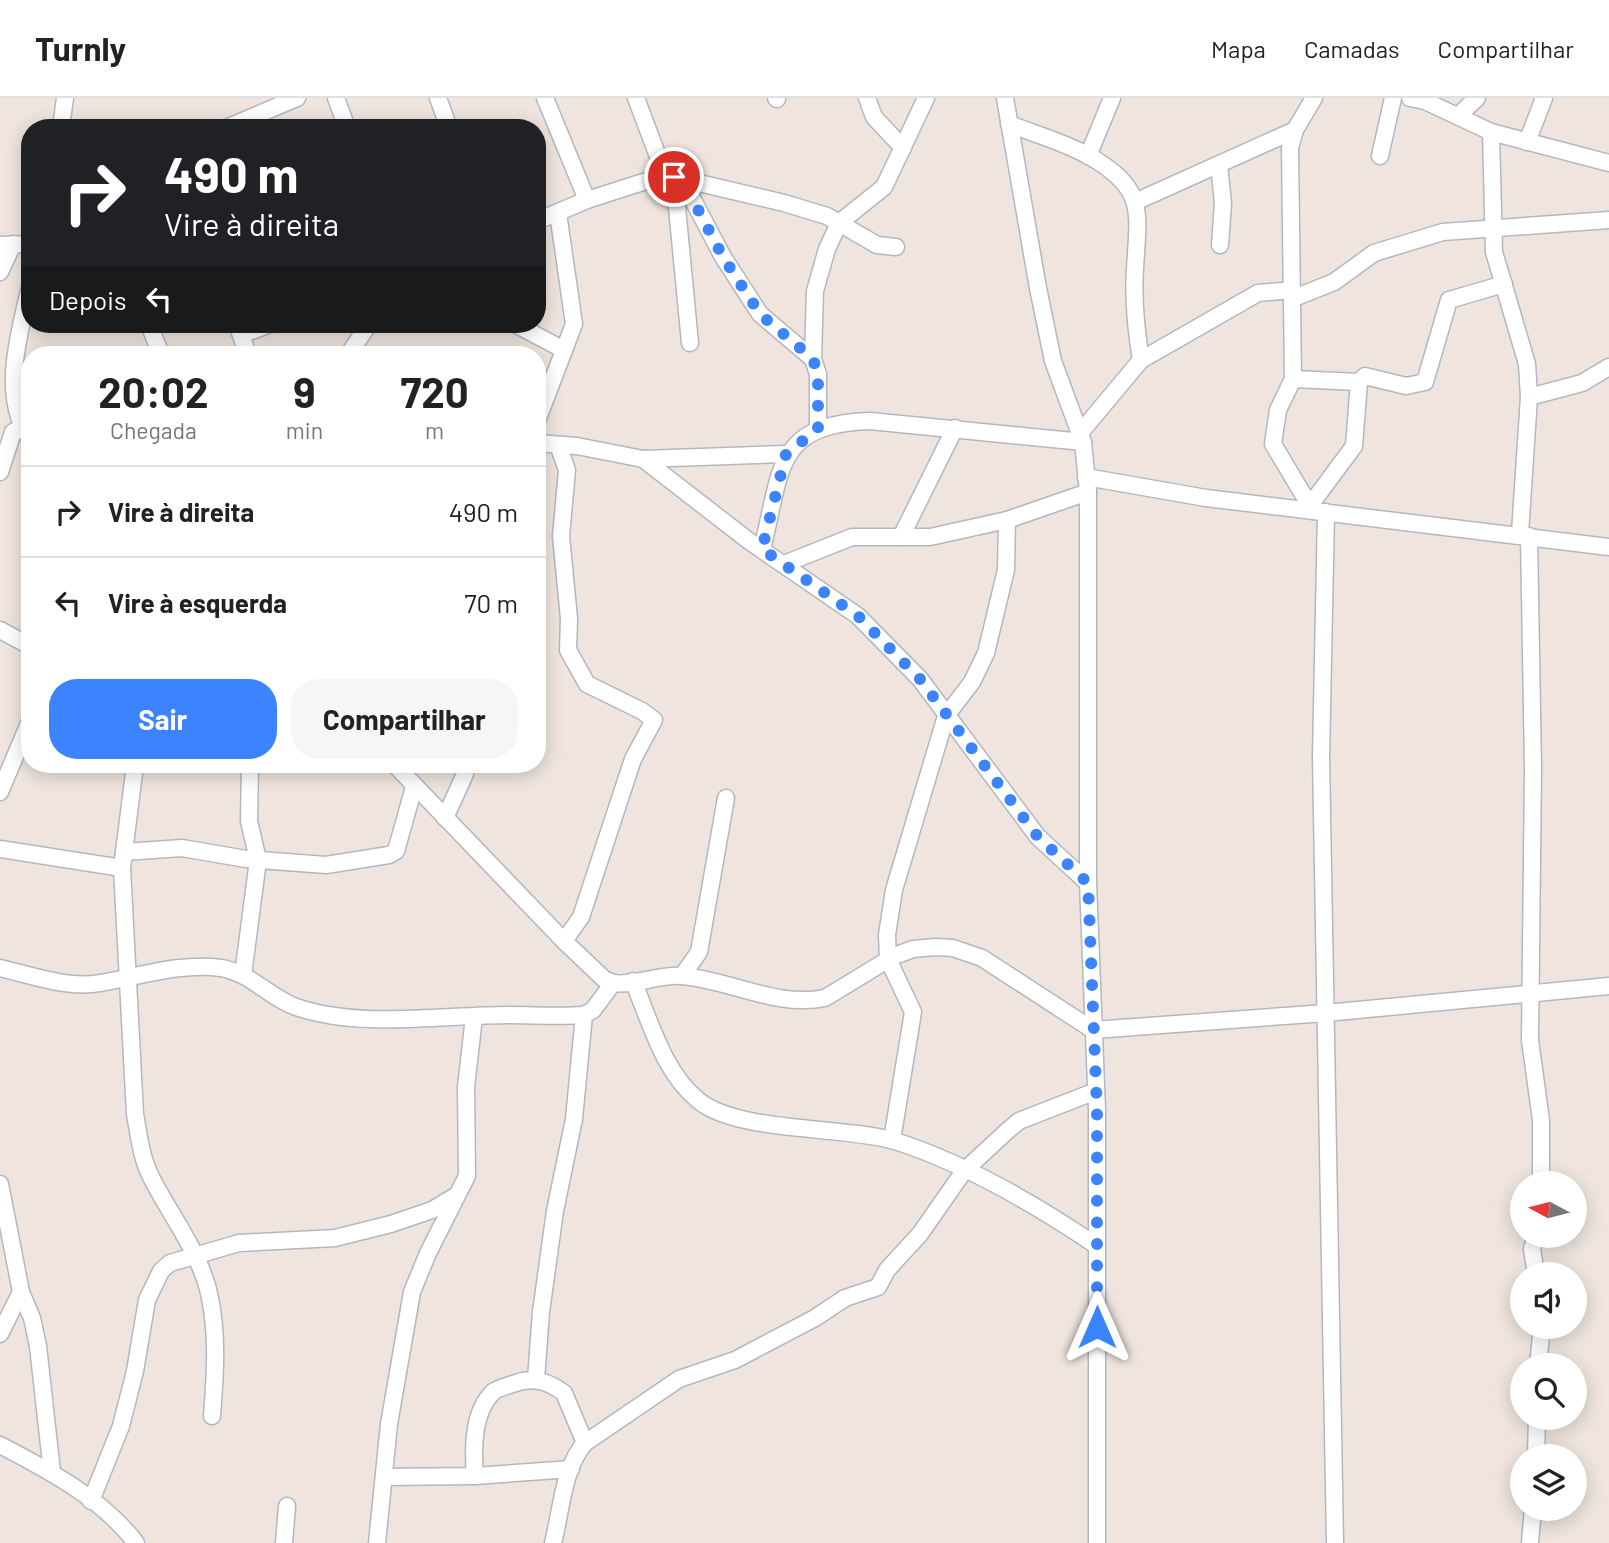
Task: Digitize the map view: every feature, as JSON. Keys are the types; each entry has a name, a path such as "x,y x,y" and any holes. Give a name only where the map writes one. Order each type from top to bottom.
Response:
{"street":[{"path":"62,119 65,98"},
{"path":"258,119 297,98"},
{"path":"336,98 344,119"},
{"path":"438,98 446,119"},
{"path":"545,98 587,200"},
{"path":"636,98 674,177 760,314 813,359"},
{"path":"867,98 874,117 903,148"},
{"path":"818,429 818,374 813,359 815,291 827,249 839,223 878,194 926,98"},
{"path":"1005,98 1053,361 1081,437 1087,484 1088,883 1096,1091 1097,1543"},
{"path":"1088,156 1112,98"},
{"path":"1314,98 1295,130 1290,148 1294,294 1293,379 1278,410 1273,444 1316,509"},
{"path":"1380,156 1392,98"},
{"path":"1458,116 1477,98"},
{"path":"1527,142 1544,98"},
{"path":"1420,99 1491,132 1609,163"},
{"path":"1009,124 1088,156 1110,169 1128,187 1135,202 1139,222 1135,315 1141,360"},
{"path":"1135,202 1295,130"},
{"path":"1491,132 1494,252 1523,345 1529,397 1525,535 1533,994 1530,1040 1541,1120 1541,1171"},
{"path":"1219,164 1223,203 1220,245"},
{"path":"674,177 690,344"},
{"path":"546,218 587,200 674,177 784,203 839,223 877,245 896,247"},
{"path":"546,398 574,324 558,214"},
{"path":"1081,437 1141,360 1258,293 1294,294 1335,282 1374,253 1443,233 1492,227 1609,220"},
{"path":"0,272 6,245"},
{"path":"1335,1543 1316,509 1354,446 1359,382 1365,376 1406,386 1425,382 1449,300 1504,284"},
{"path":"0,472 16,431 15,388 21,333"},
{"path":"532,333 565,351"},
{"path":"1529,397 1583,383 1609,367"},
{"path":"1293,379 1359,382"},
{"path":"546,444 643,459 786,454 818,429 837,422 870,421 1081,437"},
{"path":"901,537 955,428"},
{"path":"558,445 567,470 561,536 569,619 568,650 587,684 642,711 654,720 633,759 584,908 564,941"},
{"path":"762,549 786,454"},
{"path":"643,459 762,549 858,616 920,679 1038,837 1088,883"},
{"path":"784,564 852,537 930,537 1007,520 1087,484 1316,509 1609,547"},
{"path":"892,1140 913,1012 888,959 887,935 894,890 946,716 972,682 986,653 1006,570 1007,520"},
{"path":"0,630 21,641"},
{"path":"0,792 21,742"},
{"path":"134,773 123,860 126,976 135,1114 142,1155 194,1256 210,1297 216,1368 212,1416"},
{"path":"243,975 257,860 249,821 250,773"},
{"path":"402,773 564,941 604,979 613,984 682,976 792,1000 813,1000 825,998 888,959 913,949 953,948 982,958 1093,1030 1326,1013 1609,986"},
{"path":"444,818 465,773"},
{"path":"0,849 123,860 182,848 257,860 326,865 389,855 396,851 414,787"},
{"path":"682,976 699,952 726,798"},
{"path":"0,968 72,984 98,984 126,976 222,968 243,975 295,1007 336,1015 584,1015 593,1010 613,984"},
{"path":"634,981 672,1073 700,1102 726,1114 829,1133 892,1140 1042,1209 1097,1245"},
{"path":"536,1379 555,1212 574,1119 584,1015"},
{"path":"377,1543 389,1424 412,1292 467,1176 466,1087 474,1017"},
{"path":"553,1543 571,1469 578,1451 585,1443 679,1379 736,1360 815,1318 845,1297 878,1287 887,1270 920,1234 964,1171 1019,1121 1096,1091"},
{"path":"0,1184 7,1249 20,1293 32,1318 38,1346 51,1472"},
{"path":"91,1501 121,1426 135,1371 147,1300 160,1270 170,1263 239,1243 335,1238 432,1210 457,1195"},
{"path":"0,1334 20,1293"},
{"path":"475,1476 474,1437 483,1408 494,1391 523,1380 536,1379 564,1393 585,1443"},
{"path":"0,1445 51,1472 91,1501 136,1543"},
{"path":"385,1477 475,1476 571,1469"},
{"path":"284,1543 287,1506"},
{"path":"1530,1543 1532,1521"}],"route":[{"path":"674,177 683,181 723,257 760,314 813,359 818,374 818,429 786,454 762,549 858,616 920,679 1038,837 1088,883 1097,1110 1097,1327"}]}
